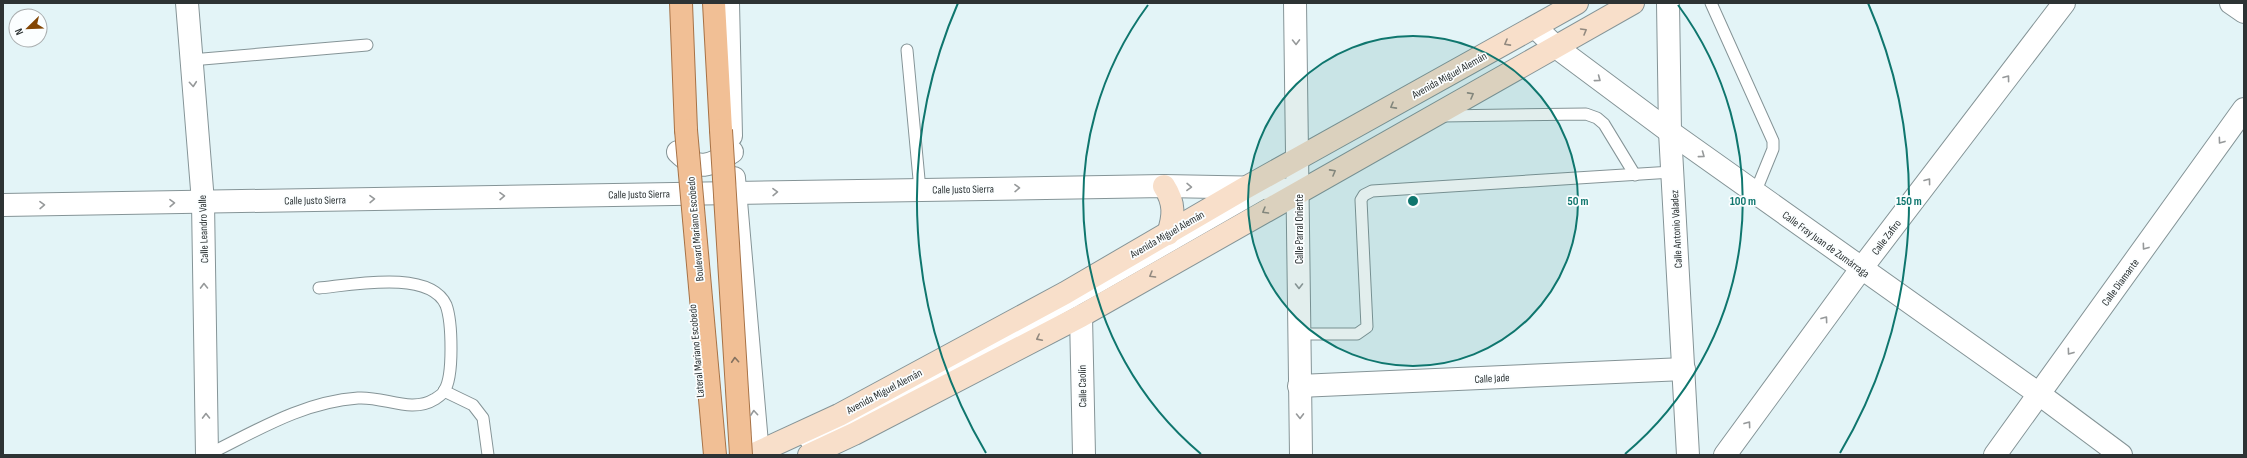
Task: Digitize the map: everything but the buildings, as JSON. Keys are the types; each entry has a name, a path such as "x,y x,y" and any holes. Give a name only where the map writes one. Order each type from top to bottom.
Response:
{"main road":[{"name":"Boulevard Mariano Escobedo","path":"681,3 686,130 715,455"},
{"path":"714,3 721,130 757,454"},
{"name":"Avenida Miguel Alemán","path":"809,455 854,434 1081,316 1299,175 1535,27 1578,3"},
{"name":"Avenida Miguel Alemán","path":"757,454 807,431 870,399 1168,234 1245,188 1299,175 1433,116 1633,3"},
{"path":"1164,186 1172,199 1174,210 1168,234"}],"street":[{"name":"Calle Leandro Valle","path":"187,3 203,202 207,455"},
{"name":"Lateral Mariano Escobedo","path":"670,3 678,152 683,193 705,455"},
{"path":"728,3 732,152 757,454"},
{"name":"Calle Parral Oriente","path":"1295,3 1299,175 1299,386 1301,455"},
{"name":"Calle Antonio Valadez","path":"1668,3 1670,132 1688,455"},
{"name":"Calle Zafiro","path":"1725,455 1861,269 2064,3"},
{"path":"2231,3 2244,12"},
{"name":"Calle Fray Juan de Zumárraga","path":"1535,27 1556,47 1670,132 2039,394 2121,455"},
{"name":"Calle Diamante","path":"1995,455 2244,109"},
{"path":"678,152 686,160 695,165 704,165 719,161 732,152"},
{"name":"Calle Justo Sierra","path":"3,205 1164,186 1271,188 1299,175"},
{"name":"Calle Caolín","path":"1081,316 1084,455"},
{"name":"Calle Jade","path":"1299,386 1684,369"}],"lane":[{"path":"1711,3 1773,141 1773,149 1755,193"},
{"path":"191,60 367,46"},
{"path":"907,50 920,190"},
{"path":"1433,116 1586,114 1597,118 1604,124 1634,175"},
{"path":"1300,334 1357,334 1367,327 1361,200 1364,195 1372,190 1672,172"},
{"path":"757,454 831,431 956,367 1094,290 1271,188"},
{"path":"207,455 292,413 313,405 360,397 405,405 425,403 436,399 444,391 451,367 450,334 447,308 442,296 434,290 421,285 394,282 319,288"},
{"path":"444,391 473,405 483,418 488,455"}]}
